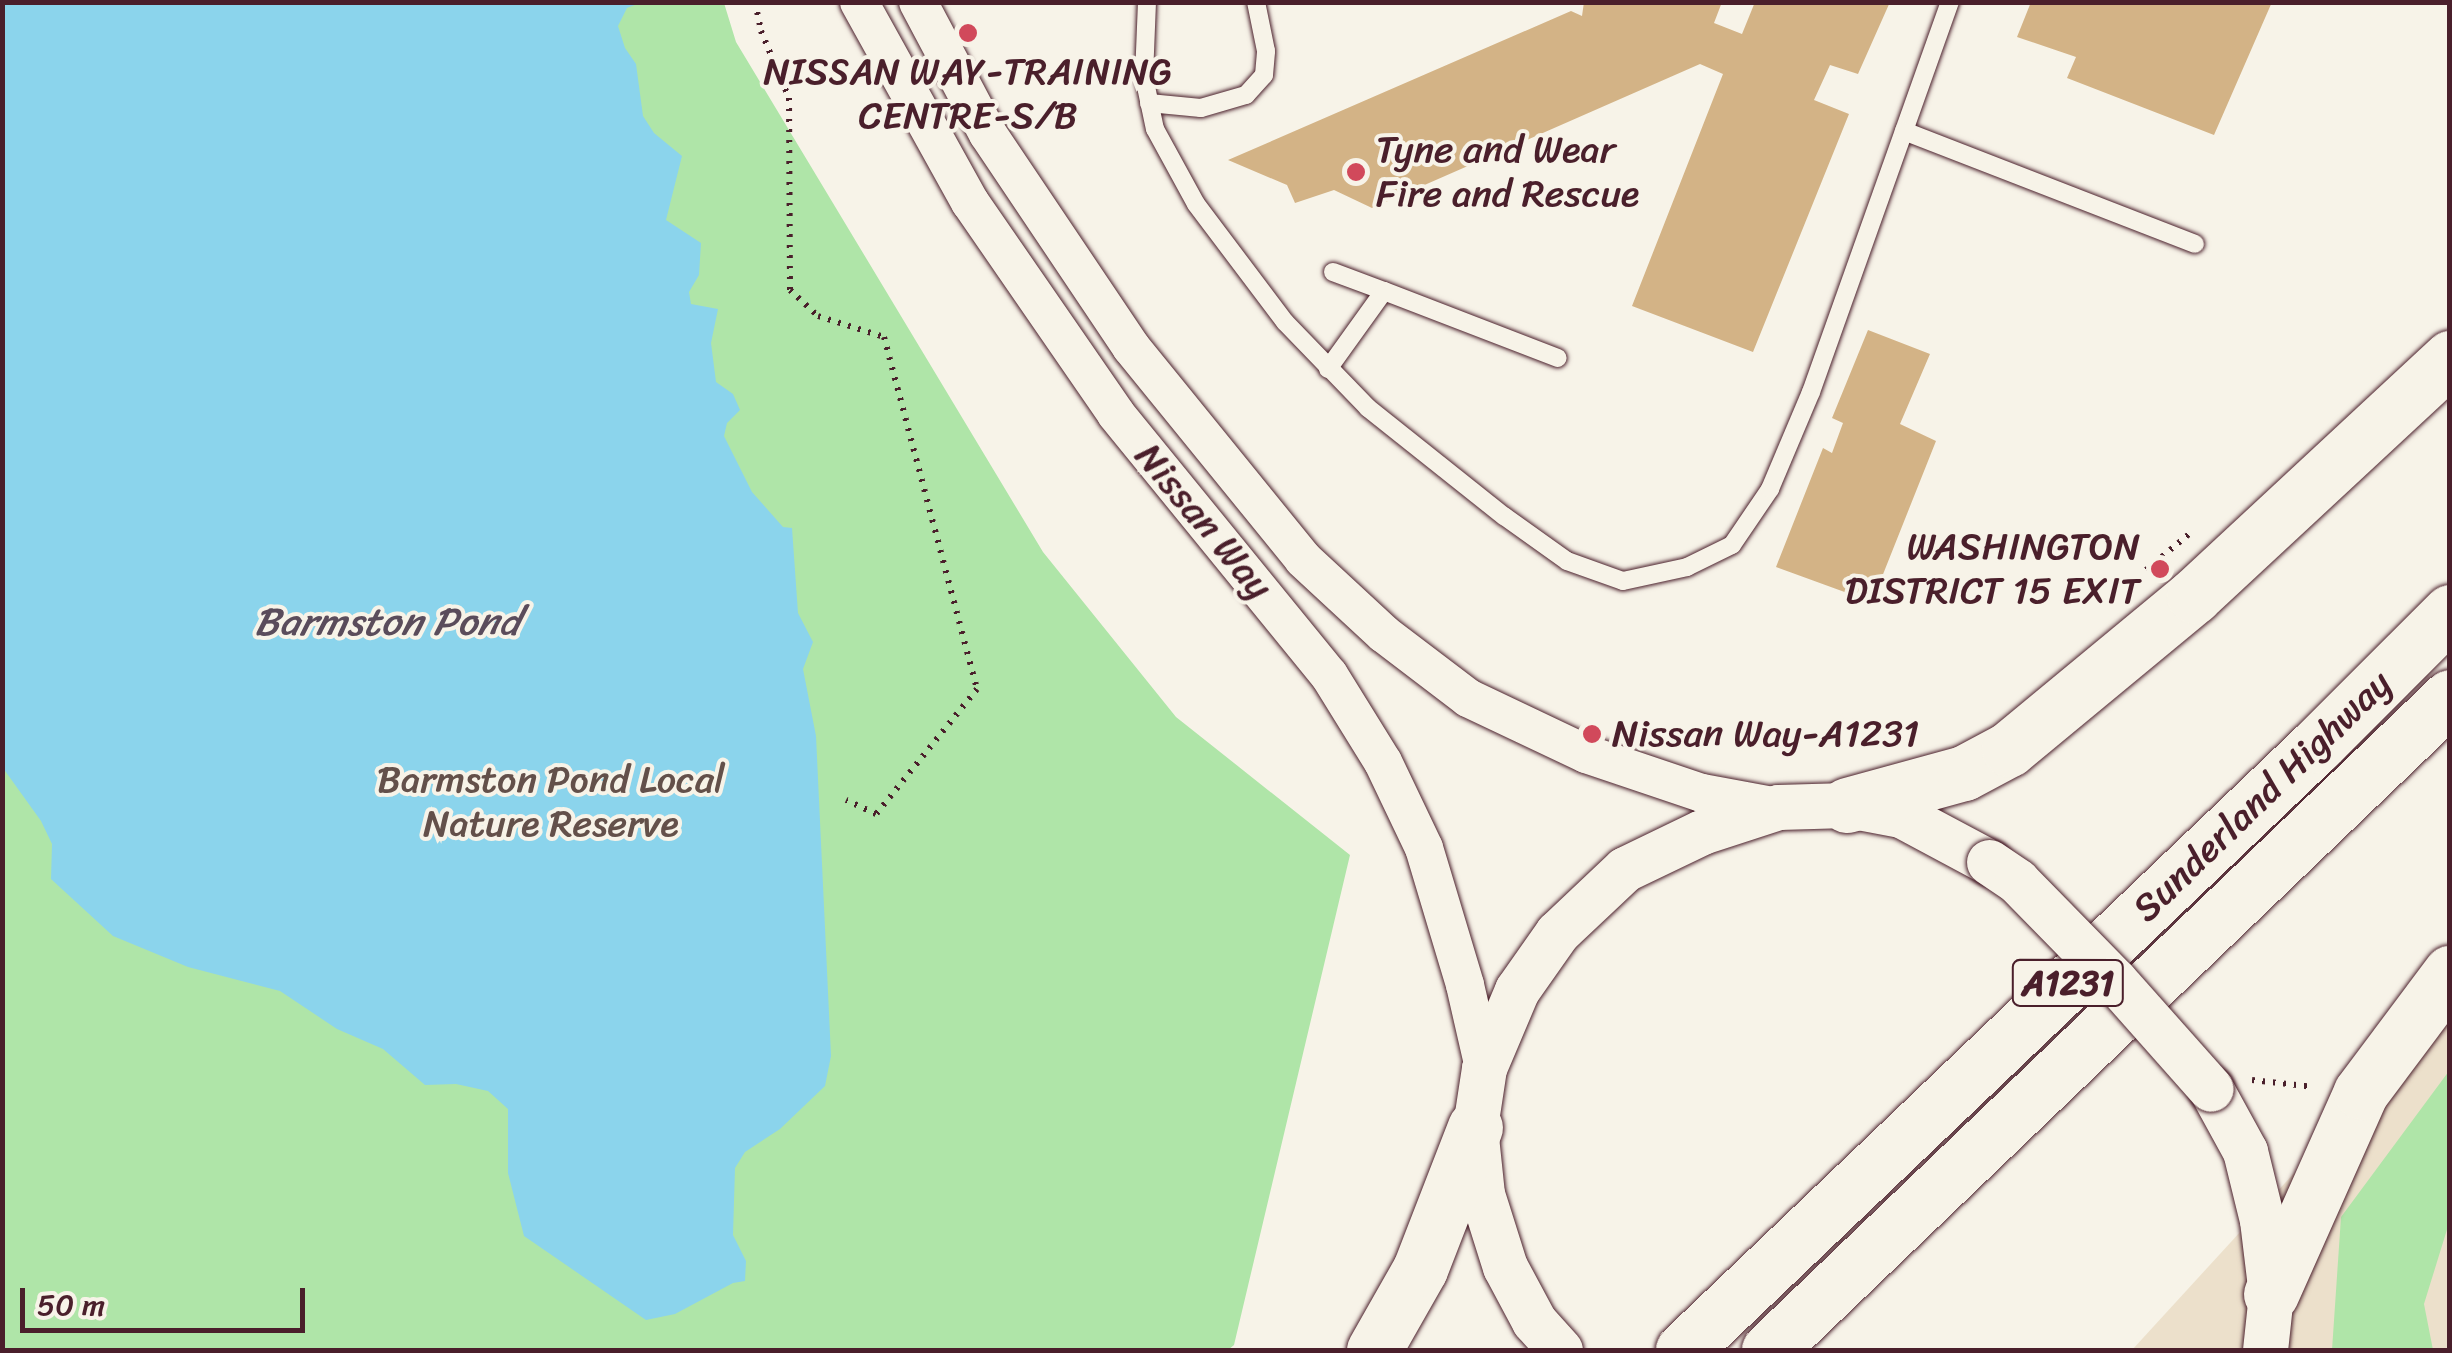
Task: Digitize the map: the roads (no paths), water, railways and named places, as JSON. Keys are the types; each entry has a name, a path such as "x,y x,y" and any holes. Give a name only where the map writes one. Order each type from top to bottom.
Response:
{"highway":[{"path":"1848,805 1964,772 2009,749 2194,596 2450,358"},
{"name":"Sunderland Highway","path":"1682,1350 2289,772 2450,612"},
{"name":"Sunderland Highway","path":"1770,1350 2450,698"},
{"path":"2271,1294 2360,1092 2450,973"},
{"path":"1374,1350 1420,1270 1475,1126"}],"street":[{"name":"Nissan Way","path":"859,2 970,202 1116,414 1330,675 1383,762 1424,848 1465,985 1484,1068"},
{"name":"Nissan Way","path":"918,2 988,134 1131,347 1303,558 1384,634 1468,698 1586,754 1702,793 1778,807"},
{"path":"1547,1336 1505,1267 1482,1194 1475,1126 1484,1068 1517,990 1557,933 1624,869 1702,832 1778,807 1848,805 1900,816 1990,862 2017,881 2115,981 2211,1089 2244,1152 2262,1220 2271,1294 2265,1350"}],"lane":[{"path":"1147,2 1143,25 1149,103 1171,164 1196,204 1285,322 1328,369 1420,451 1567,561 1623,582 1687,567 1732,546 1770,490 1811,392 1950,2"},
{"path":"1149,103 1201,108 1246,95 1264,75 1266,51 1256,2"},
{"path":"1904,132 2195,244"},
{"path":"1333,272 1558,358"},
{"path":"1328,369 1384,291"}],"water":[{"name":"Barmston Pond","path":"3,2 640,3 627,8 618,26 625,48 636,64 643,116 654,133 682,156 666,220 701,243 699,275 689,292 691,304 718,309 711,343 716,382 733,394 740,410 727,423 724,436 752,492 783,527 792,528 798,613 813,642 803,669 816,736 831,1056 825,1086 780,1129 745,1152 735,1168 733,1235 746,1261 745,1281 733,1283 675,1314 646,1320 524,1236 508,1173 508,1109 488,1091 456,1084 425,1085 383,1049 337,1029 280,991 188,967 113,936 51,879 52,844 41,821 3,768"}],"place":[{"name":"NISSAN WAY-TRAINING CENTRE-S/B","path":"968,33"},
{"name":"Tyne and Wear Fire and Rescue","path":"1356,172"},
{"name":"WASHINGTON DISTRICT 15 EXIT","path":"2160,569"},
{"name":"Nissan Way-A1231","path":"1592,734"}],"park label":[{"name":"Barmston Pond Local Nature Reserve","path":"551,802"}]}
